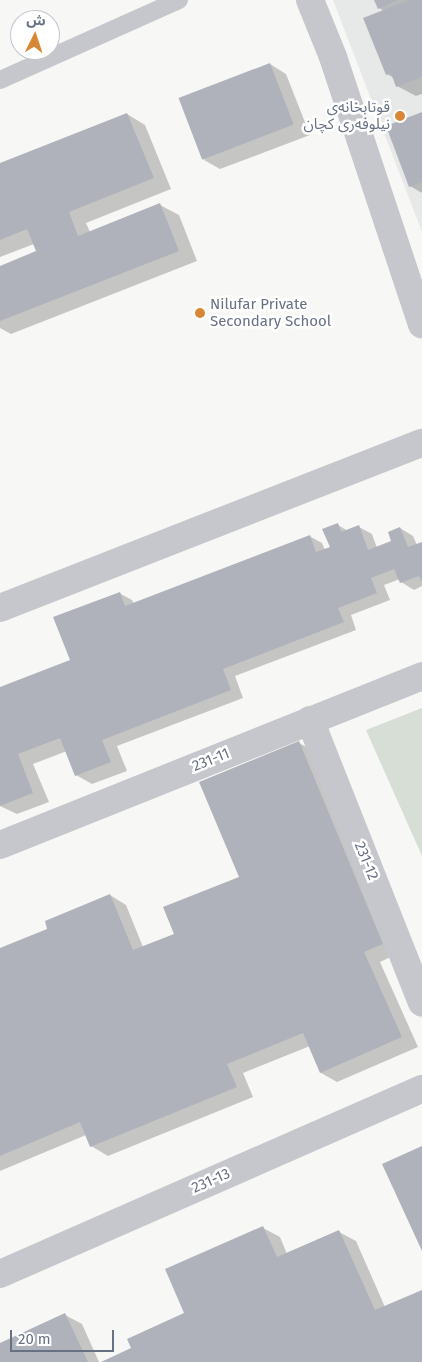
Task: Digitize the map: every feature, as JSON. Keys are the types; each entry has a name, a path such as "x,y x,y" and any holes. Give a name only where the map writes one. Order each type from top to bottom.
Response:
{"street":[{"path":"310,0 333,57 422,325"},
{"path":"0,608 422,443"},
{"name":"231-11","path":"0,845 422,676"},
{"name":"231-12","path":"310,720 422,1003"},
{"name":"231-13","path":"0,1274 422,1088"}],"lane":[{"path":"0,80 179,0"}],"shaded area":[{"name":"قوتابخانەی نیلوفەری کچان","path":"333,0 422,0 422,232"},
{"path":"422,708 422,856 366,730"}],"building":[{"path":"374,0 398,0 378,9"},
{"path":"409,0 422,0 422,77 396,87 391,73 386,75 363,18"},
{"path":"270,63 294,125 202,160 179,98"},
{"path":"422,112 422,182 409,187 386,126"},
{"path":"127,113 154,178 69,212 78,236 160,203 179,251 0,321 0,266 36,251 27,229 0,240 0,163"},
{"path":"338,523 341,532 359,525 368,550 391,541 388,532 400,527 408,547 422,542 422,582 419,576 400,583 394,569 371,578 377,593 338,608 344,622 223,669 231,690 102,740 111,762 75,776 60,738 18,754 33,793 0,806 0,687 70,660 53,617 120,592 125,606 310,535 316,552 330,547 322,529"},
{"path":"299,741 383,944 364,952 402,1037 320,1073 303,1033 227,1064 237,1087 90,1147 80,1122 0,1156 0,948 47,929 45,921 110,894 133,950 174,934 163,907 239,877 199,782"},
{"path":"422,1146 422,1251 382,1164"},
{"path":"263,1226 277,1257 339,1230 375,1310 422,1290 422,1362 101,1362 131,1348 127,1339 184,1313 165,1269"},
{"path":"65,1313 88,1362 0,1362 0,1343"}],"place":[{"name":"قوتابخانەی نیلوفەری کچان","path":"400,116"},
{"name":"Nilufar Private Secondary School","path":"200,313"}]}
